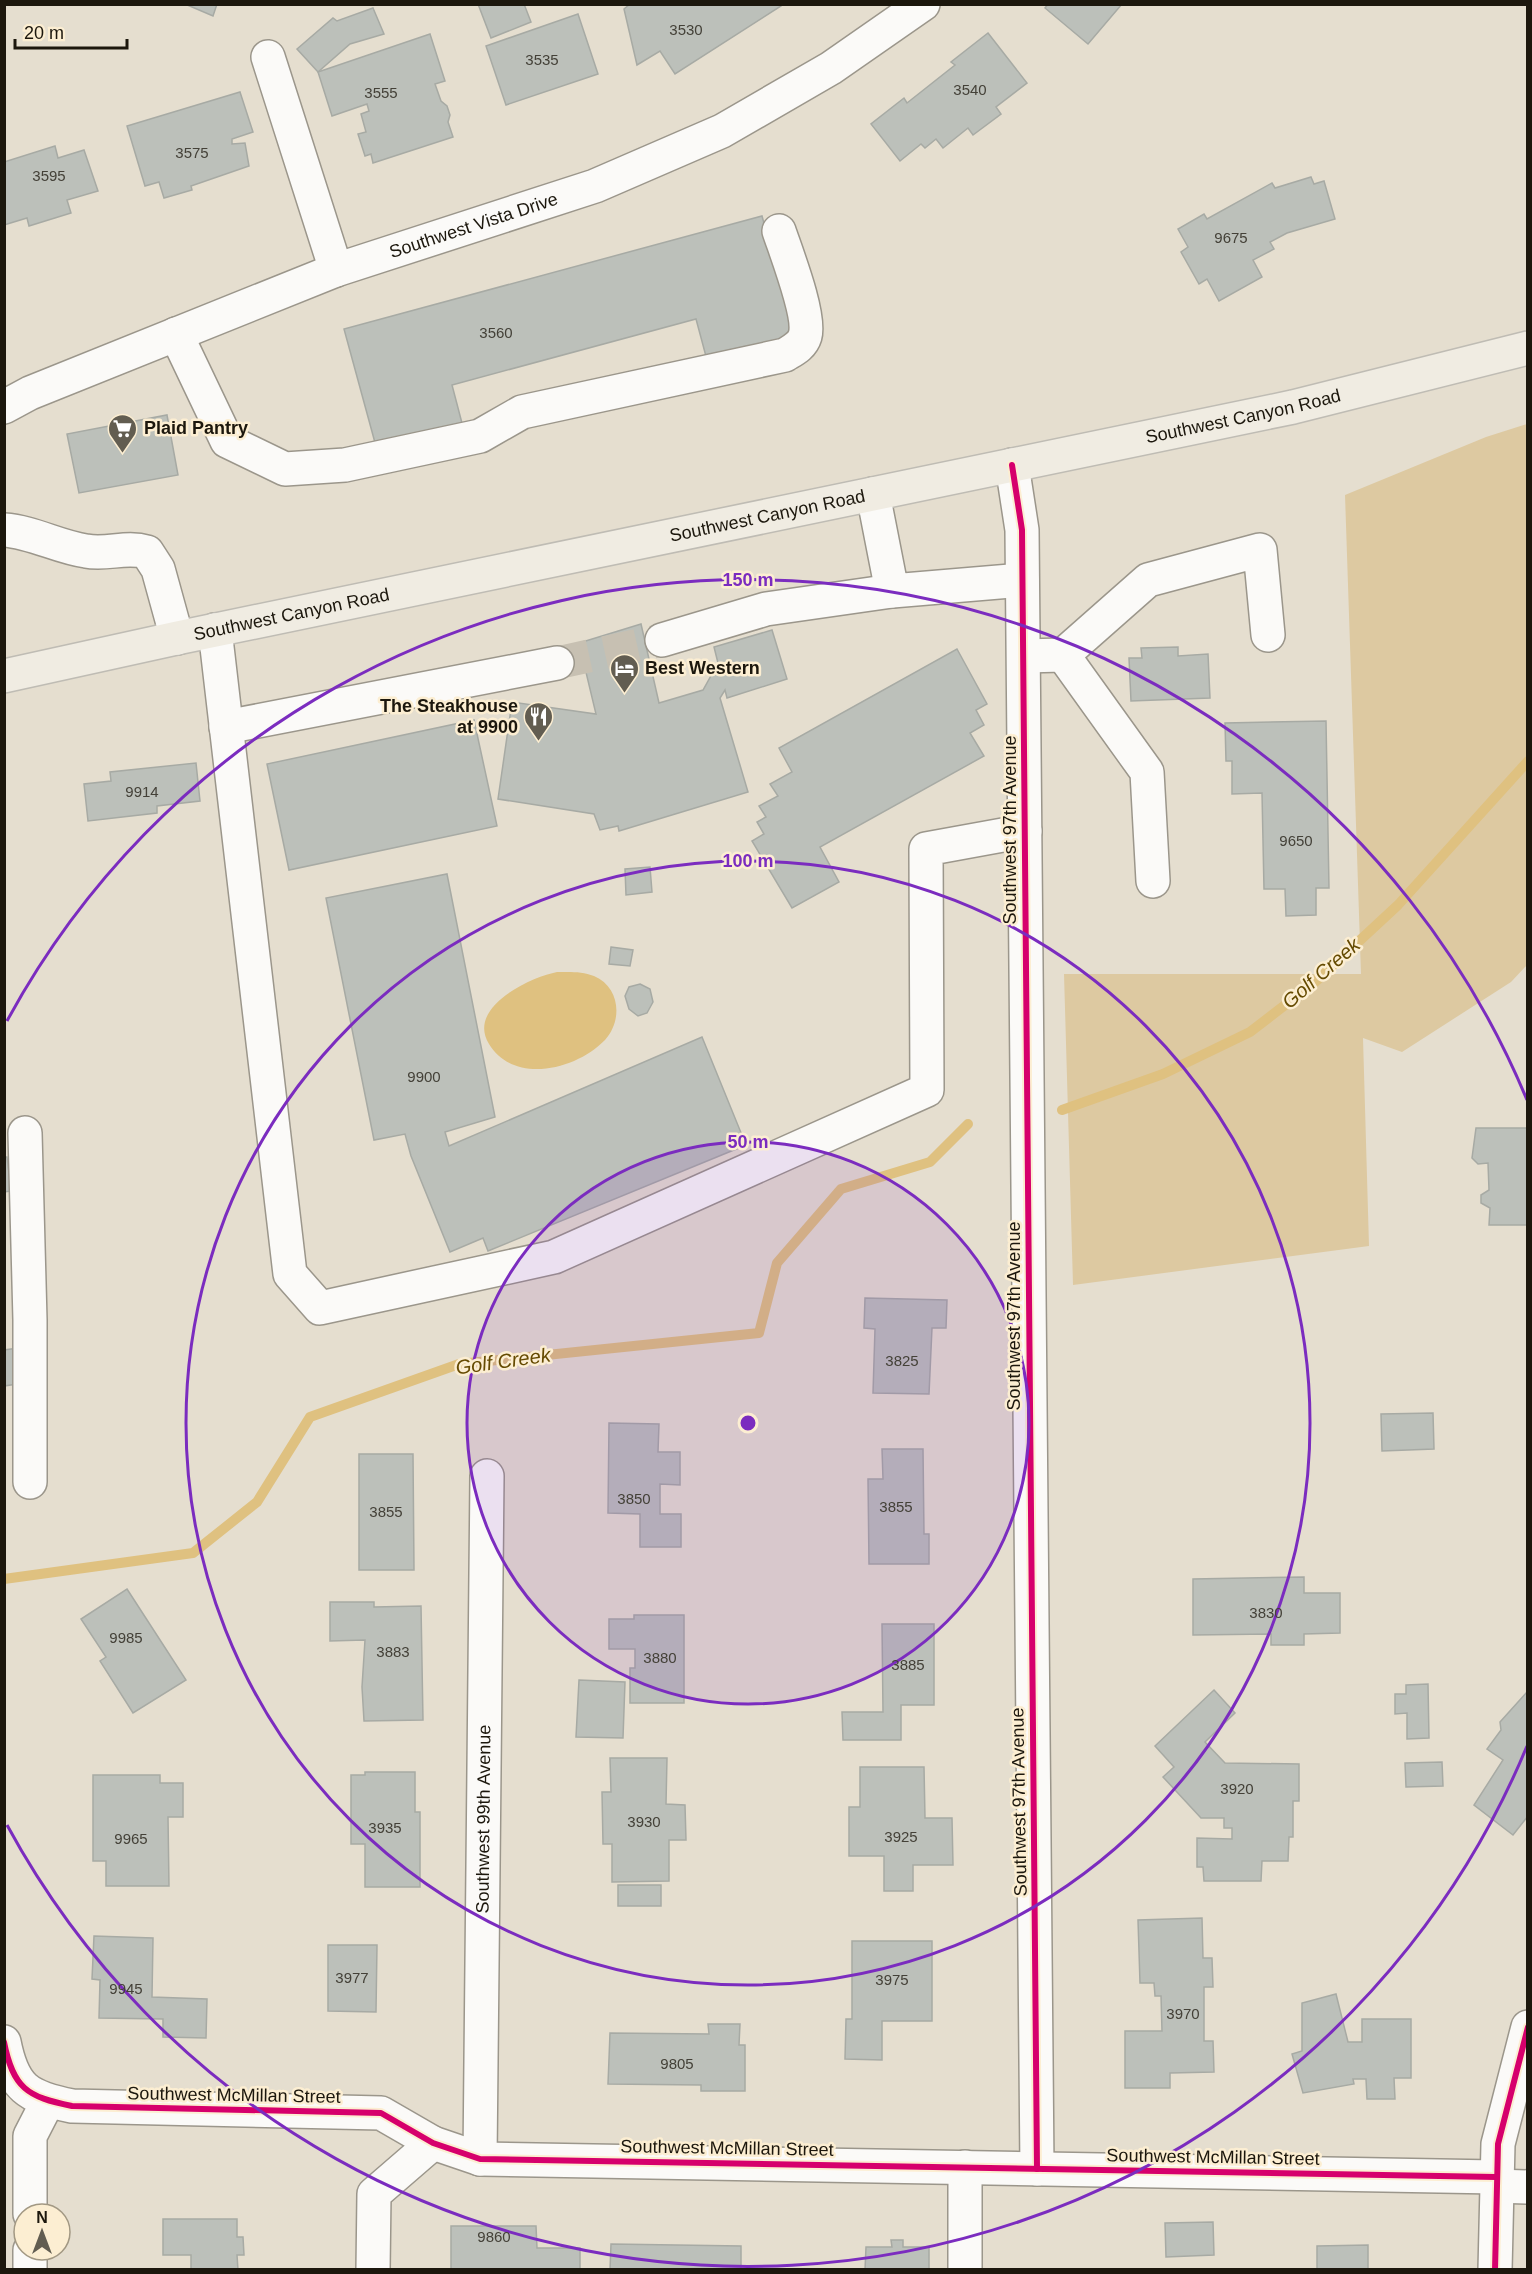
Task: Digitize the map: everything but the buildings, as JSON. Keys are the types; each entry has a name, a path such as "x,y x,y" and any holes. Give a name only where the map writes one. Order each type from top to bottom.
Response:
{"main road":[{"name":"Southwest Canyon Road","path":"4,676 215,630 1293,407 1527,348"}],"street":[{"name":"Southwest Vista Drive","path":"4,408 30,393 336,270 595,186 722,131 831,68 923,4"},
{"path":"268,57 336,270"},
{"path":"176,334 227,441 285,469 345,465 480,436 522,412 785,355 800,346 806,335 804,309 779,231"},
{"name":"Southwest 97th Avenue","path":"1012,465 1022,517 1023,580 1037,2169"},
{"path":"873,494 892,591"},
{"path":"4,530 19,531 95,553 133,548 147,552 158,569 177,638"},
{"path":"1024,656 1063,655 1148,580 1260,550 1268,634"},
{"path":"662,640 766,609 892,591 1023,580"},
{"path":"215,630 290,1274 320,1308 554,1257 927,1090 926,849 1025,831"},
{"path":"1063,655 1147,772 1153,880"},
{"path":"226,727 556,663"},
{"path":"25,1133 16,1240 17,1322 30,1482"},
{"name":"Southwest 99th Avenue","path":"480,2159 487,1476"},
{"path":"1495,2270 1506,2183 1498,2144 1527,2027"},
{"name":"Southwest McMillan Street","path":"4,2042 9,2068 25,2090 48,2101 72,2106 381,2113 433,2143 480,2159 1037,2169 1506,2183"},
{"path":"30,2202 30,2136 48,2101"},
{"path":"373,2270 374,2194 433,2143"},
{"path":"965,2168 965,2270"}],"shaded area":[{"path":"1527,424 1527,965 1511,982 1402,1052 1363,1038 1369,1246 1073,1285 1064,974 1361,974 1345,495 1486,437"},
{"path":"557,972 589,974 603,981 614,996 616,1005 615,1023 611,1032 593,1050 562,1065 546,1069 529,1069 514,1065 500,1057 489,1044 484,1030 486,1018 494,1006 518,987"}],"waterway":[{"name":"Golf Creek","path":"1062,1110 1163,1074 1250,1032 1315,982 1398,905 1528,761"},
{"name":"Golf Creek","path":"4,1579 193,1553 257,1502 310,1417 459,1364 759,1333 777,1263 841,1189 930,1162 968,1124"}],"tunnel":[{"path":"557,663 662,640"}],"cycle path":[{"path":"1012,465 1022,530 1037,2169"},
{"path":"1495,2270 1498,2144 1528,2027"},
{"path":"4,2042 12,2070 18,2080 33,2094 57,2103 72,2106 381,2113 433,2143 480,2159 1496,2177"}],"place":[{"name":"Plaid Pantry","path":"123,454"},
{"name":"Best Western","path":"624,694"},
{"name":"The Steakhouse at 9900","path":"539,742"}]}
